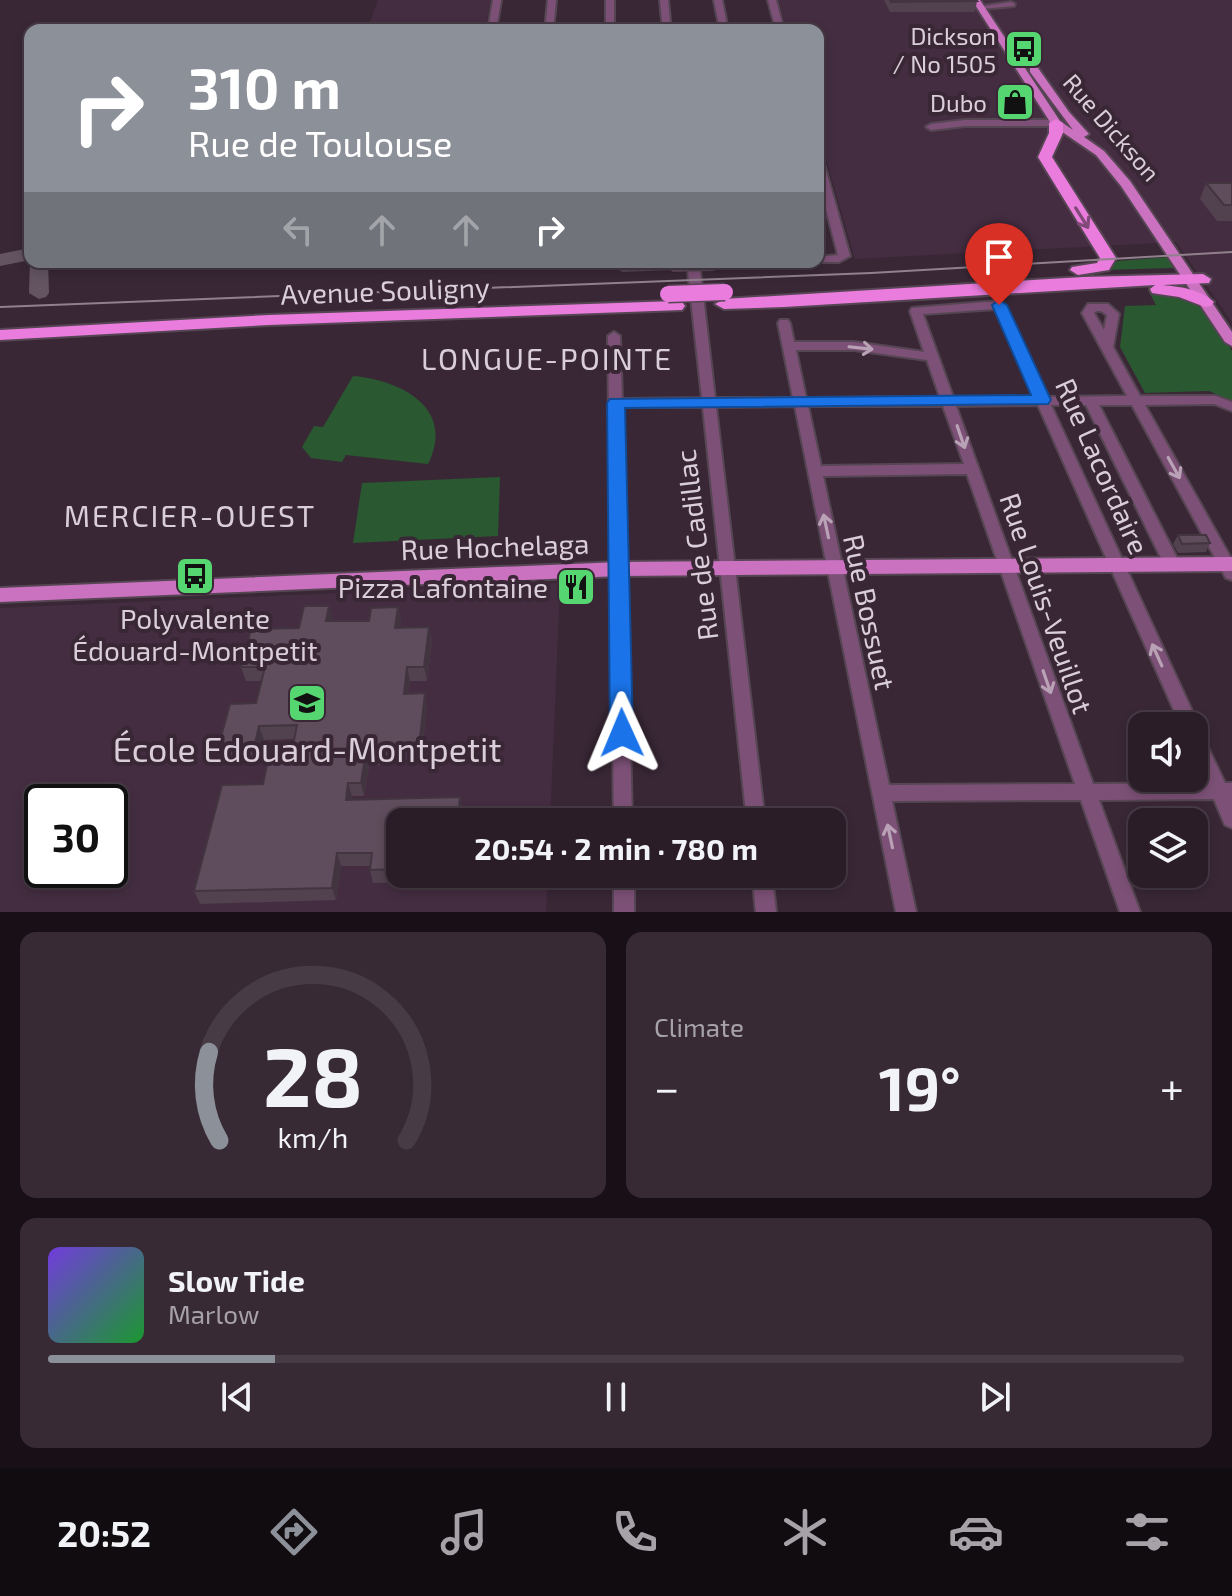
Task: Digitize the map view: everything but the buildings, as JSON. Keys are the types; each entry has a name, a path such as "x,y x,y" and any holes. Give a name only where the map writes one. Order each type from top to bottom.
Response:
{"highway":[{"path":"1021,280 1095,269 1105,265 1108,260 1045,157 1056,133 1056,123"},
{"name":"Avenue Souligny","path":"0,324 724,298 834,300 1021,280 1195,276"},
{"path":"1021,280 1169,290 1205,302"},
{"name":"Avenue Souligny","path":"0,335 672,300"}],"main road":[{"name":"Rue Dickson","path":"986,5 1056,123 1109,162 1232,322"},
{"name":"Rue Dickson","path":"986,5 1072,123 1126,169 1195,276 1205,302 1232,342"},
{"path":"1056,123 1064,124 1111,155"},
{"name":"Rue Hochelaga","path":"0,595 619,569 1172,564 1230,567"}],"street":[{"path":"493,24 497,0"},
{"path":"550,24 552,0"},
{"path":"610,0 610,24"},
{"path":"664,0 666,24"},
{"path":"718,0 723,24"},
{"path":"772,0 778,24"},
{"path":"986,5 1013,2"},
{"path":"931,127 965,123 1056,123"},
{"path":"824,181 844,253 842,258 824,260"},
{"name":"Rue de Cadillac","path":"694,268 754,808"},
{"name":"Rue Lacordaire","path":"916,311 999,305 1184,712"},
{"name":"Rue Louis-Veuillot","path":"916,311 1130,912"},
{"name":"Rue Bossuet","path":"784,323 906,912"},
{"path":"614,336 623,808"},
{"path":"789,346 854,346 932,357"},
{"path":"1107,346 1230,567"},
{"path":"1090,400 1172,564"},
{"path":"616,403 1220,400 1232,407"},
{"path":"815,471 972,469"},
{"path":"1208,760 1226,791 1232,819"},
{"path":"881,793 1226,791"},
{"path":"624,888 624,912"},
{"path":"763,888 766,912"}],"shaded area":[{"path":"378,0 491,0 486,24 369,24"},
{"path":"778,0 1232,0 1232,322 1176,242 855,259 824,153 824,24 785,24"},
{"name":"École Edouard-Montpetit","path":"560,583 551,808 386,808 386,888 547,888 546,912 0,912 0,608"}],"green space":[{"path":"1170,257 1175,266 1172,268 1105,270 1117,261"},
{"path":"1148,290 1174,292 1196,303 1209,317 1232,351 1232,401 1209,391 1145,393 1120,347 1125,306 1156,305"},
{"path":"353,376 389,384 419,400 435,427 435,444 428,464 346,455 342,462 311,458 302,447 314,426 323,427"},
{"path":"500,477 498,536 353,543 362,483"}],"taxiway":[{"path":"0,260 24,255"},
{"path":"38,268 39,293"}],"railway":[{"path":"0,307 871,273 1232,252"}],"place":[{"name":"Dickson / No 1505","path":"1024,49"},
{"name":"Dubo","path":"1015,102"},
{"name":"Polyvalente Édouard-Montpetit","path":"195,576"},
{"name":"Pizza Lafontaine","path":"576,587"},
{"name":"École Edouard-Montpetit","path":"307,703"}],"district":[{"name":"LONGUE-POINTE","path":"547,358"},
{"name":"MERCIER-OUEST","path":"190,515"}],"route":[{"path":"622,733 616,403 1042,400 999,305"}]}
